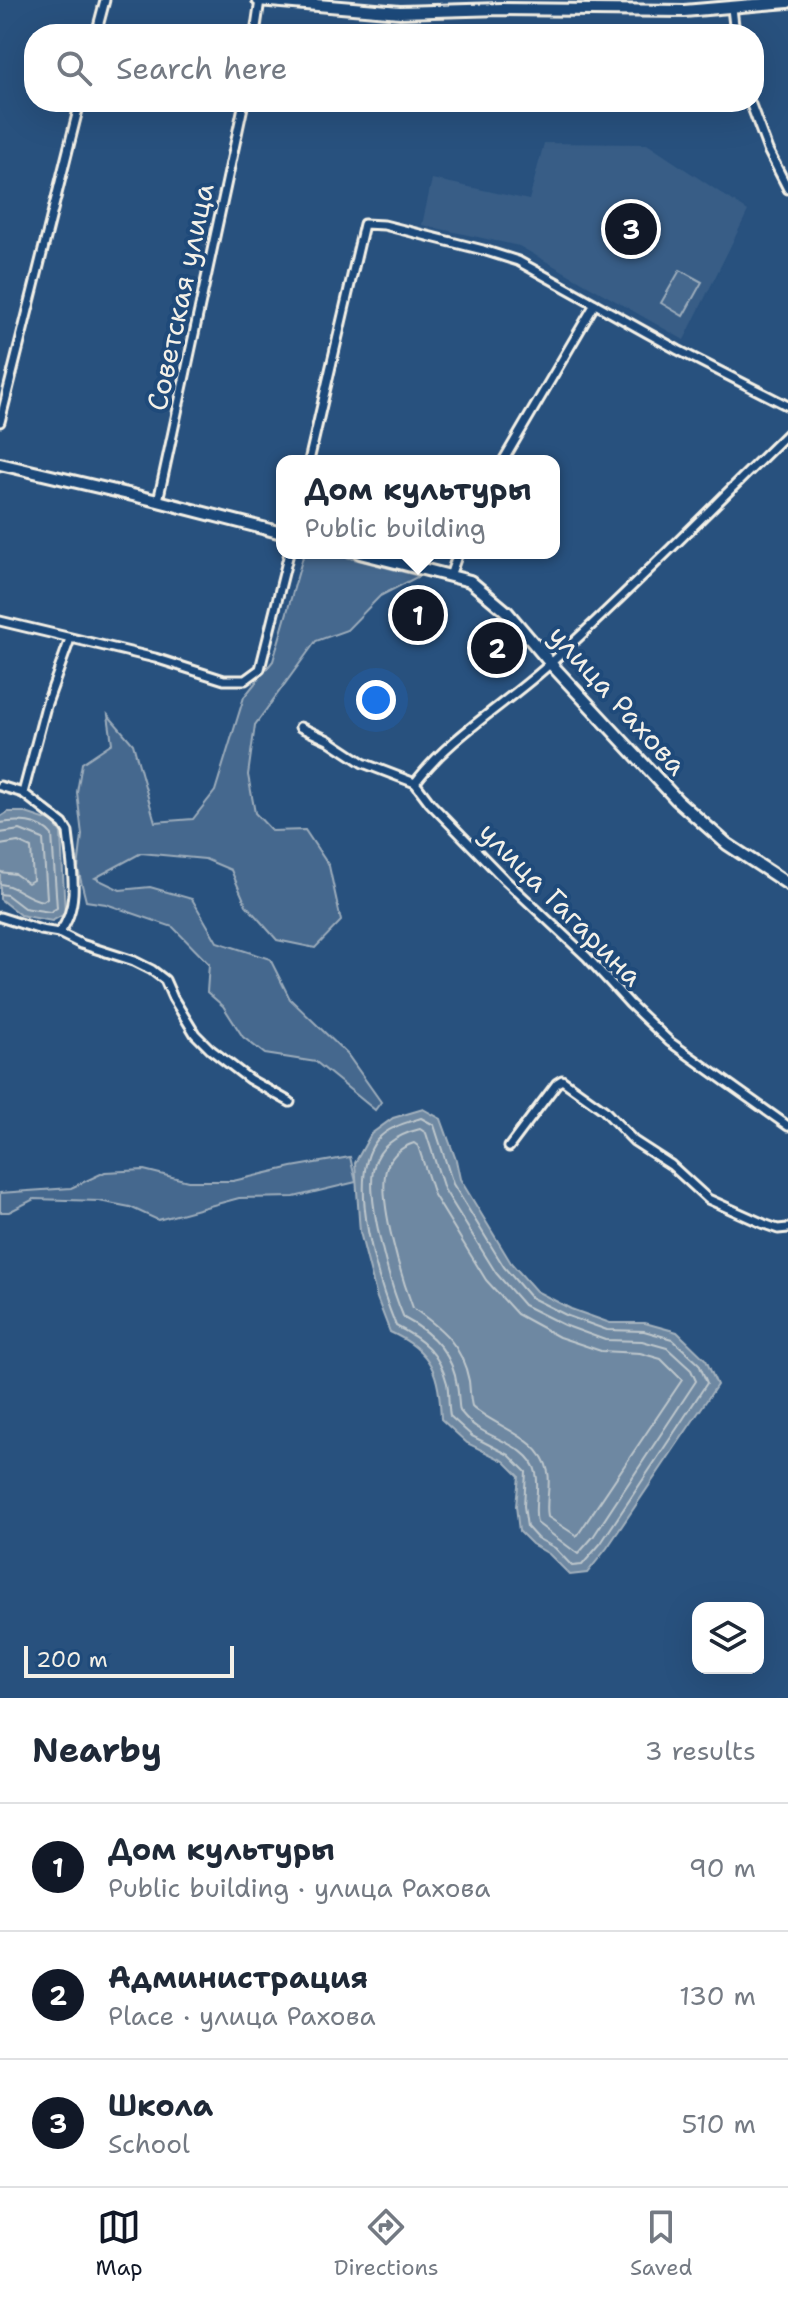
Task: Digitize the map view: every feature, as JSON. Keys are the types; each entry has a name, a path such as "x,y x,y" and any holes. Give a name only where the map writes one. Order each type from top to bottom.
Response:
{"street":[{"path":"99,24 105,0"},
{"path":"256,24 259,0 370,12 425,6 501,9 685,5 732,8 788,2"},
{"path":"732,8 734,24"},
{"path":"0,422 78,112"},
{"name":"Советская улица","path":"158,501 242,112"},
{"path":"754,112 768,150 788,189"},
{"path":"310,455 364,224 384,225 518,261 788,406"},
{"path":"507,455 595,304"},
{"path":"415,783 471,729 551,664 788,433"},
{"path":"0,464 276,531"},
{"path":"0,621 155,658 224,680 245,680 260,669 288,559"},
{"name":"улица Рахова","path":"383,559 470,581 507,612 677,800 727,844 788,884"},
{"path":"450,576 456,559"},
{"path":"23,793 46,706 70,639"},
{"name":"улица Гагарина","path":"300,727 328,740 363,763 415,783 430,803 494,869 587,957 670,1042 788,1126"},
{"path":"0,786 23,793 63,824 68,832 73,909 59,933"},
{"path":"0,917 59,933 152,970 165,980 195,1034 210,1049 249,1079 290,1102"},
{"path":"509,1147 562,1080 604,1110 634,1141 671,1165 708,1199 764,1224 778,1229 788,1228"}],"shaded area":[{"path":"544,143 647,144 748,211 684,340 519,246 422,225 432,179 529,200"},
{"path":"680,270 702,282 683,316 661,303"},
{"path":"302,559 354,559 419,576 380,596 347,630 316,641 255,725 248,775 255,813 272,831 305,830 329,866 341,921 315,948 277,940 246,905 231,870 205,859 141,853 95,878 120,890 150,887 192,899 217,942 270,959 290,999 347,1054 381,1102 375,1110 316,1062 265,1054 243,1037 223,1006 207,992 209,964 173,927 106,904 86,901 78,869 82,835 77,792 82,763 112,743 108,715 133,744 155,822 193,819 215,791 244,697 273,661"},
{"path":"350,1157 356,1182 294,1197 239,1198 158,1220 130,1207 99,1201 34,1199 9,1212 0,1212 0,1193 71,1188 105,1172 144,1170 188,1181 233,1181"}],"water":[{"path":"8,812 23,812 53,822 61,833 65,914 52,921 20,915 0,899 0,817"},
{"path":"423,1109 441,1119 460,1179 511,1263 536,1291 571,1309 610,1323 645,1323 677,1332 706,1360 717,1385 587,1573 570,1575 519,1531 516,1506 519,1476 504,1461 467,1443 441,1419 438,1389 431,1366 416,1347 390,1332 377,1298 360,1232 355,1163 371,1134 393,1118"}],"place":[{"name":"Школа","path":"631,229"},
{"name":"Дом культуры","path":"418,615"},
{"name":"Администрация","path":"497,648"}]}
